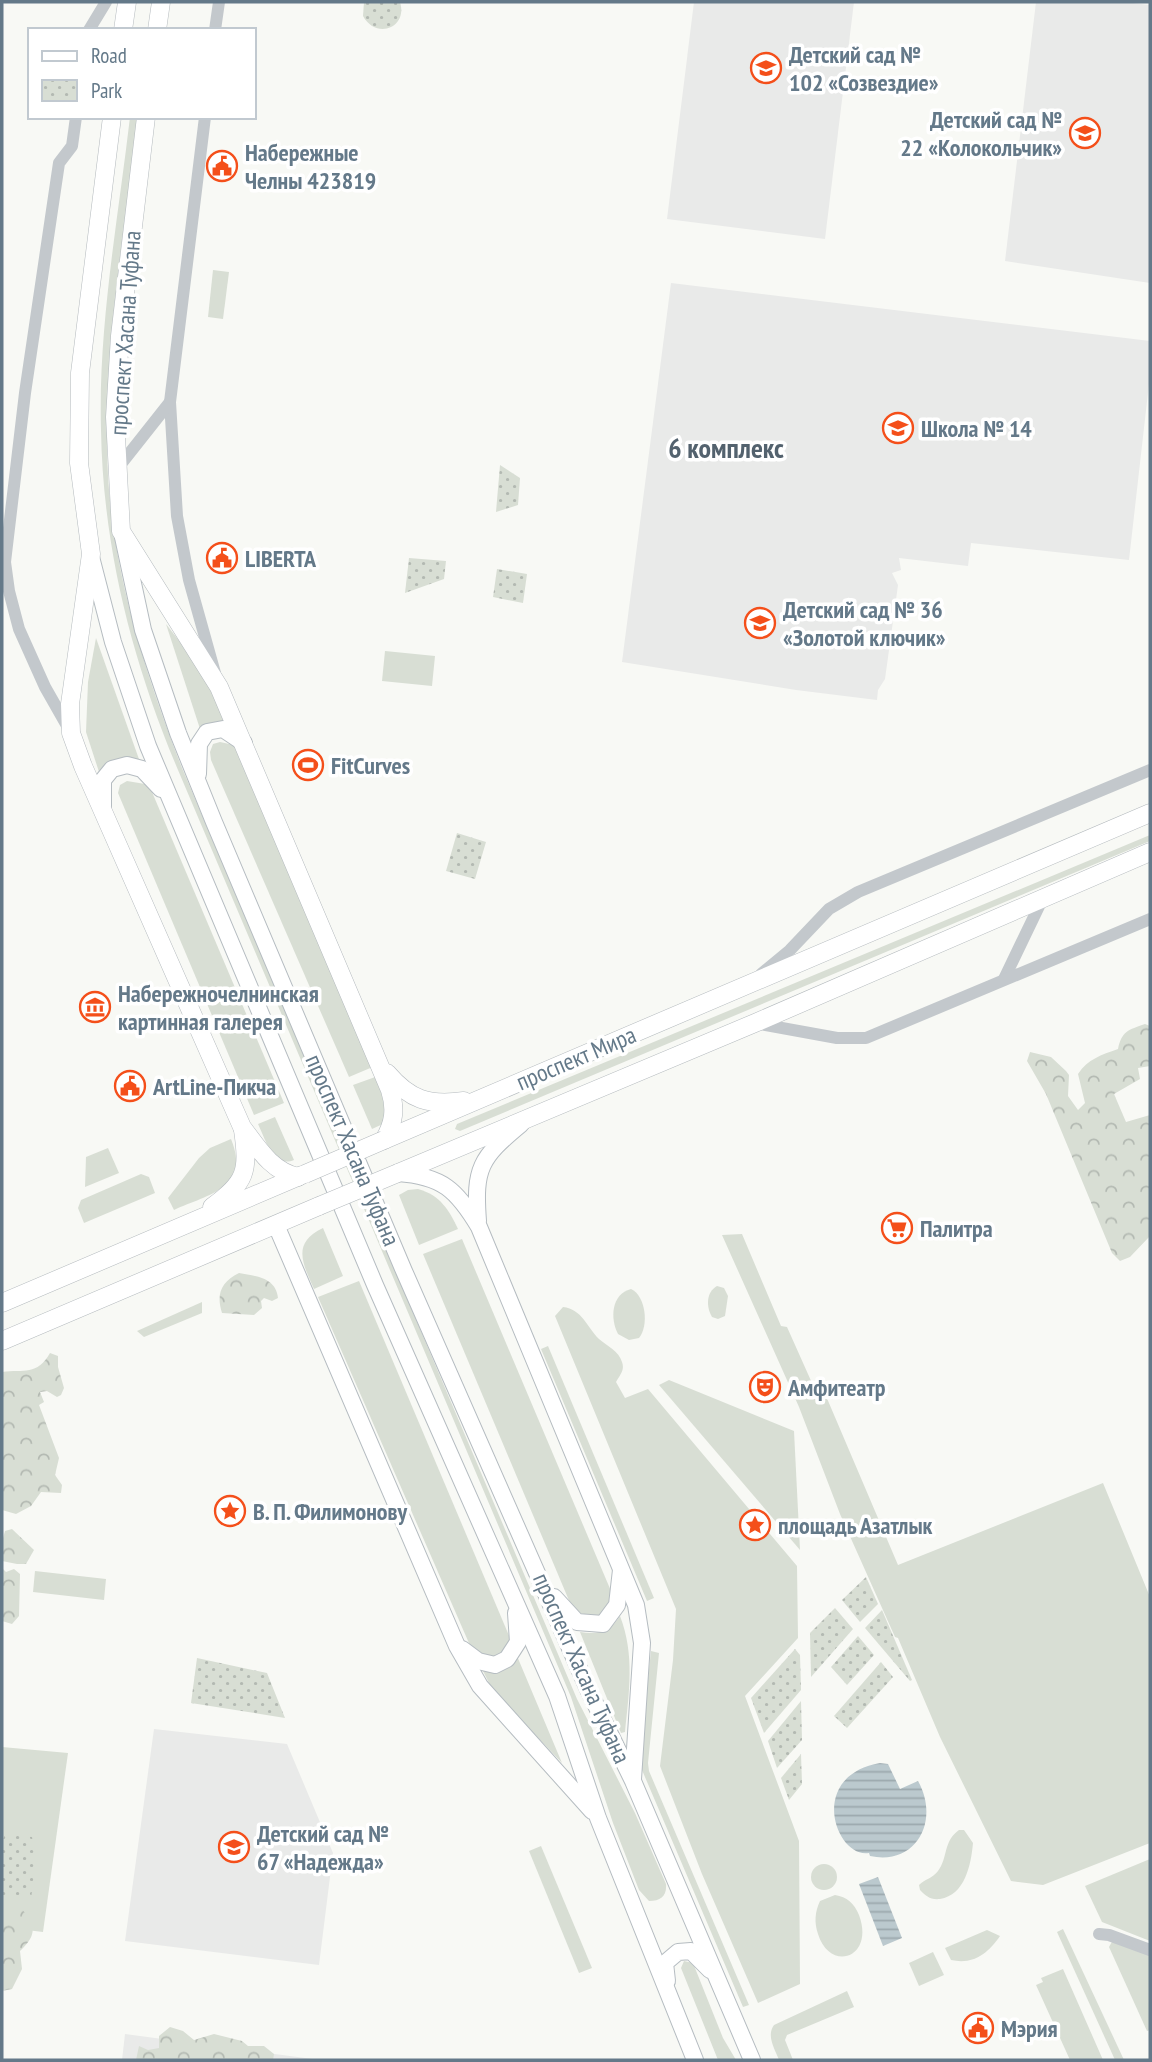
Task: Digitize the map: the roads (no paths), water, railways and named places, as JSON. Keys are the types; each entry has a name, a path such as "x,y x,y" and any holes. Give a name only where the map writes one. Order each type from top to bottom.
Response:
{"main road":[{"path":"123,28 127,2"},
{"path":"157,28 161,2"},
{"name":"проспект Хасана Туфана","path":"112,119 80,373 79,463 91,554 113,642 148,746 169,796 375,1285 557,1696 598,1818 695,2060"},
{"name":"проспект Хасана Туфана","path":"146,119 120,335 115,417 121,531 144,630 178,733 198,783 404,1271 588,1689 633,1781 752,2060"},
{"path":"121,531 219,687 244,743 394,1102 391,1128 384,1140"},
{"path":"91,554 70,704 71,733 83,766 103,806 242,1127 246,1150 245,1168 239,1184 193,1222"},
{"path":"198,783 199,744 207,732 223,730 244,743"},
{"path":"103,806 103,780 112,769 127,765 142,769 169,796"},
{"name":"проспект Мира","path":"2,1303 1150,813"},
{"name":"проспект Мира","path":"2,1341 755,1023 1150,852"},
{"path":"382,1068 404,1091 424,1101 450,1103 478,1099"},
{"path":"479,1227 476,1189 482,1165 490,1152 528,1118"},
{"path":"242,1127 273,1166 289,1175 302,1175"},
{"path":"398,1173 420,1174 437,1180 460,1198 479,1227 636,1605 642,1643 633,1781"},
{"path":"276,1224 457,1646 480,1686 598,1818"},
{"path":"546,1590 577,1622 603,1623 617,1605 621,1568"},
{"path":"457,1646 478,1661 495,1665 507,1660 518,1642 516,1602"},
{"path":"669,1998 665,1963 678,1952 691,1951 717,1976"}],"street":[{"path":"90,28 107,2"},
{"path":"215,28 219,2"},
{"path":"71,733 45,687 19,629 5,562 24,393 58,171 61,158 72,146 76,119"},
{"path":"205,119 170,402 177,516 189,580 219,687"},
{"path":"117,469 170,402"},
{"path":"730,994 765,971 829,909 858,892 1150,770"},
{"path":"1004,979 1044,898"},
{"path":"755,1023 837,1038 866,1038 1150,919"},
{"path":"1099,1934 1150,1950"}],"place":[{"name":"Детский сад № 102 «Созвездие»","path":"766,68"},
{"name":"Детский сад № 22 «Колокольчик»","path":"1085,133"},
{"name":"Набережные Челны 423819","path":"222,166"},
{"name":"Школа № 14","path":"898,428"},
{"name":"LIBERTA","path":"222,558"},
{"name":"Детский сад № 36 «Золотой ключик»","path":"760,623"},
{"name":"FitCurves","path":"308,765"},
{"name":"Набережночелнинская картинная галерея","path":"95,1007"},
{"name":"ArtLine-Пикча","path":"130,1086"},
{"name":"Палитра","path":"897,1228"},
{"name":"Амфитеатр","path":"765,1387"},
{"name":"В. П. Филимонову","path":"230,1511"},
{"name":"площадь Азатлык","path":"755,1525"},
{"name":"Детский сад № 67 «Надежда»","path":"234,1847"},
{"name":"Мэрия","path":"978,2028"}],"district":[{"name":"6 комплекс","path":"726,447"}]}
